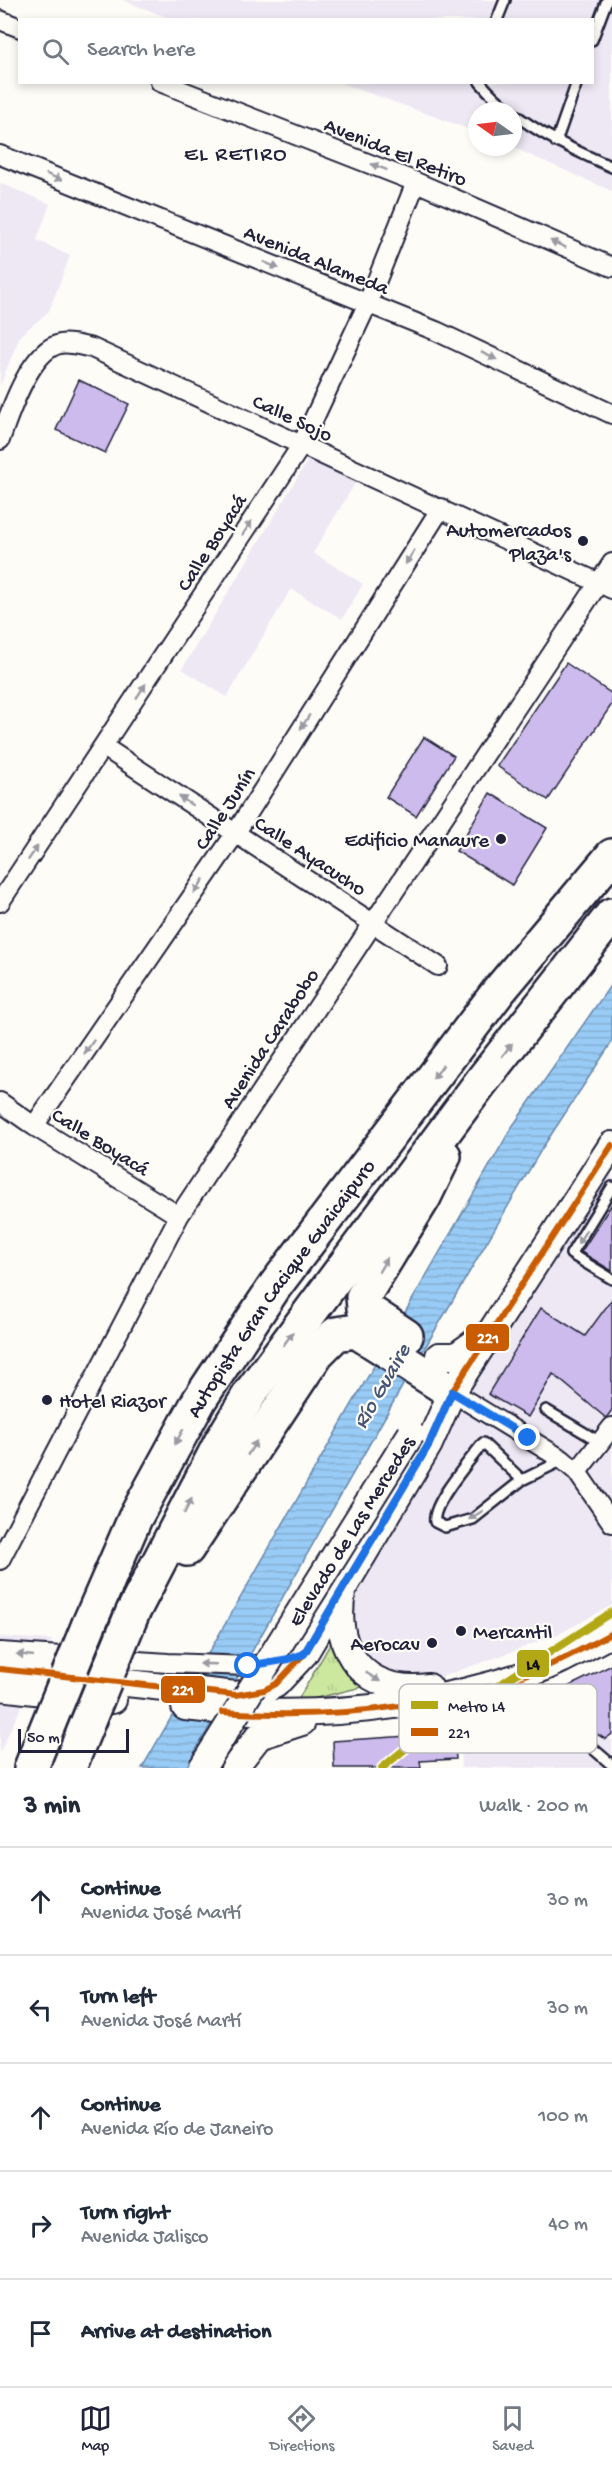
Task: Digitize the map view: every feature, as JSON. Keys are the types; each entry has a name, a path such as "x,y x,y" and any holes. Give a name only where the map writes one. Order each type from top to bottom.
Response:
{"highway":[{"path":"498,992 612,832"},
{"name":"Autopista Gran Cacique Guaicaipuro","path":"31,1768 135,1518 200,1399 275,1286 498,992 612,856"},
{"name":"Autopista Gran Cacique Guaicaipuro","path":"69,1768 132,1614 221,1442 251,1392 481,1082 612,915"},
{"path":"364,1322 363,1297 424,1197 481,1082"},
{"path":"364,1322 441,1375"},
{"path":"132,1614 175,1567 317,1353 336,1334 364,1322"}],"street":[{"path":"0,20 18,27"},
{"name":"Avenida El Retiro","path":"165,84 416,182 612,267"},
{"name":"Avenida Alameda","path":"0,155 436,332 612,414"},
{"name":"Calle Boyacá","path":"0,902 301,446 367,305 416,182"},
{"name":"Calle Sojo","path":"1,434 19,392 35,363 48,349 68,343 92,348 606,586"},
{"name":"Calle Junín","path":"34,1126 235,834 441,508"},
{"name":"Avenida Carabobo","path":"0,1560 179,1216 373,921 606,586 612,563"},
{"name":"Calle Ayacucho","path":"104,747 235,834 373,921 438,966"},
{"name":"Calle Boyacá","path":"0,1102 34,1126 179,1216"},
{"path":"441,1375 496,1326 605,1175 612,1145"},
{"path":"227,1706 276,1684 304,1654 429,1444 441,1375 456,1356 496,1326"},
{"path":"441,1375 570,1466 612,1523"},
{"name":"Elevado de Las Mercedes","path":"202,1768 411,1434 441,1375"},
{"path":"570,1466 600,1442 612,1427"},
{"path":"342,1589 339,1618 348,1651 363,1671 392,1687 399,1688"},
{"path":"492,1684 520,1677 561,1661 612,1633"},
{"path":"0,1652 248,1666 304,1654"},
{"path":"0,1669 293,1715 399,1705"},
{"path":"0,1687 170,1697"},
{"path":"223,1768 230,1756 234,1739 227,1706"},
{"path":"234,1768 259,1736 340,1712"}],"lane":[{"path":"498,18 505,0"},
{"path":"594,35 607,0"},
{"path":"482,84 489,94 556,142 612,167"},
{"path":"556,142 576,84"},
{"path":"605,1175 571,1254 612,1279"},
{"path":"546,1410 600,1442"},
{"path":"522,1480 483,1443 458,1475 436,1512 435,1522 445,1527 473,1519 522,1480 570,1466"},
{"path":"520,1677 523,1684"},
{"path":"597,1752 612,1765"}],"shaded area":[{"path":"122,0 612,0 612,191 522,151 522,102 468,102 468,129 344,84 594,84 594,18 169,18"},
{"path":"0,183 50,204 37,240 70,256 49,311 20,336 0,386"},
{"path":"311,455 356,482 313,553 363,584 342,619 291,589 227,697 182,669"},
{"path":"612,1153 612,1605 559,1634 421,1684 384,1684 342,1619 346,1607 470,1383"},
{"path":"0,1637 52,1640 0,1752"},
{"path":"597,1731 612,1740 612,1768 461,1768 460,1753 597,1753"}],"green space":[{"path":"332,1641 370,1685 300,1702 299,1698"}],"water":[{"name":"Río Guaire","path":"612,983 612,1042 541,1150 403,1385 186,1768 142,1768 512,1127"}],"building":[{"path":"79,380 129,404 105,453 56,430"},
{"path":"566,663 612,694 612,704 548,800 497,766"},
{"path":"424,737 454,756 416,816 386,797"},
{"name":"Edificio Manaure","path":"490,793 547,828 512,885 456,851"},
{"path":"612,1204 612,1271 581,1252"},
{"path":"612,1299 612,1410 606,1418 553,1374 528,1417 488,1394 541,1308 585,1336"},
{"path":"612,1665 612,1734 605,1739 597,1734 597,1684 573,1684"},
{"path":"399,1737 399,1753 456,1753 456,1759 420,1761 421,1768 334,1768 333,1741"}],"metro line":[{"name":"L4","path":"501,1684 612,1612"},
{"name":"L4","path":"382,1768 400,1753"}],"transit line":[{"name":"221","path":"0,1669 236,1695 264,1690 276,1684 304,1654 429,1444 452,1392 612,1145"},
{"name":"221","path":"499,1684 564,1659 612,1633"},
{"name":"221","path":"222,1712 301,1714 399,1706"}],"place":[{"name":"Automercados Plaza's","path":"583,541"},
{"name":"Edificio Manaure","path":"501,839"},
{"name":"Hotel Riazor","path":"47,1400"},
{"name":"Mercantil","path":"461,1631"},
{"name":"Aerocav","path":"432,1643"}],"district":[{"name":"EL RETIRO","path":"236,152"}],"route":[{"path":"248,1666 257,1666 304,1654 429,1444 452,1392 528,1438"}]}
